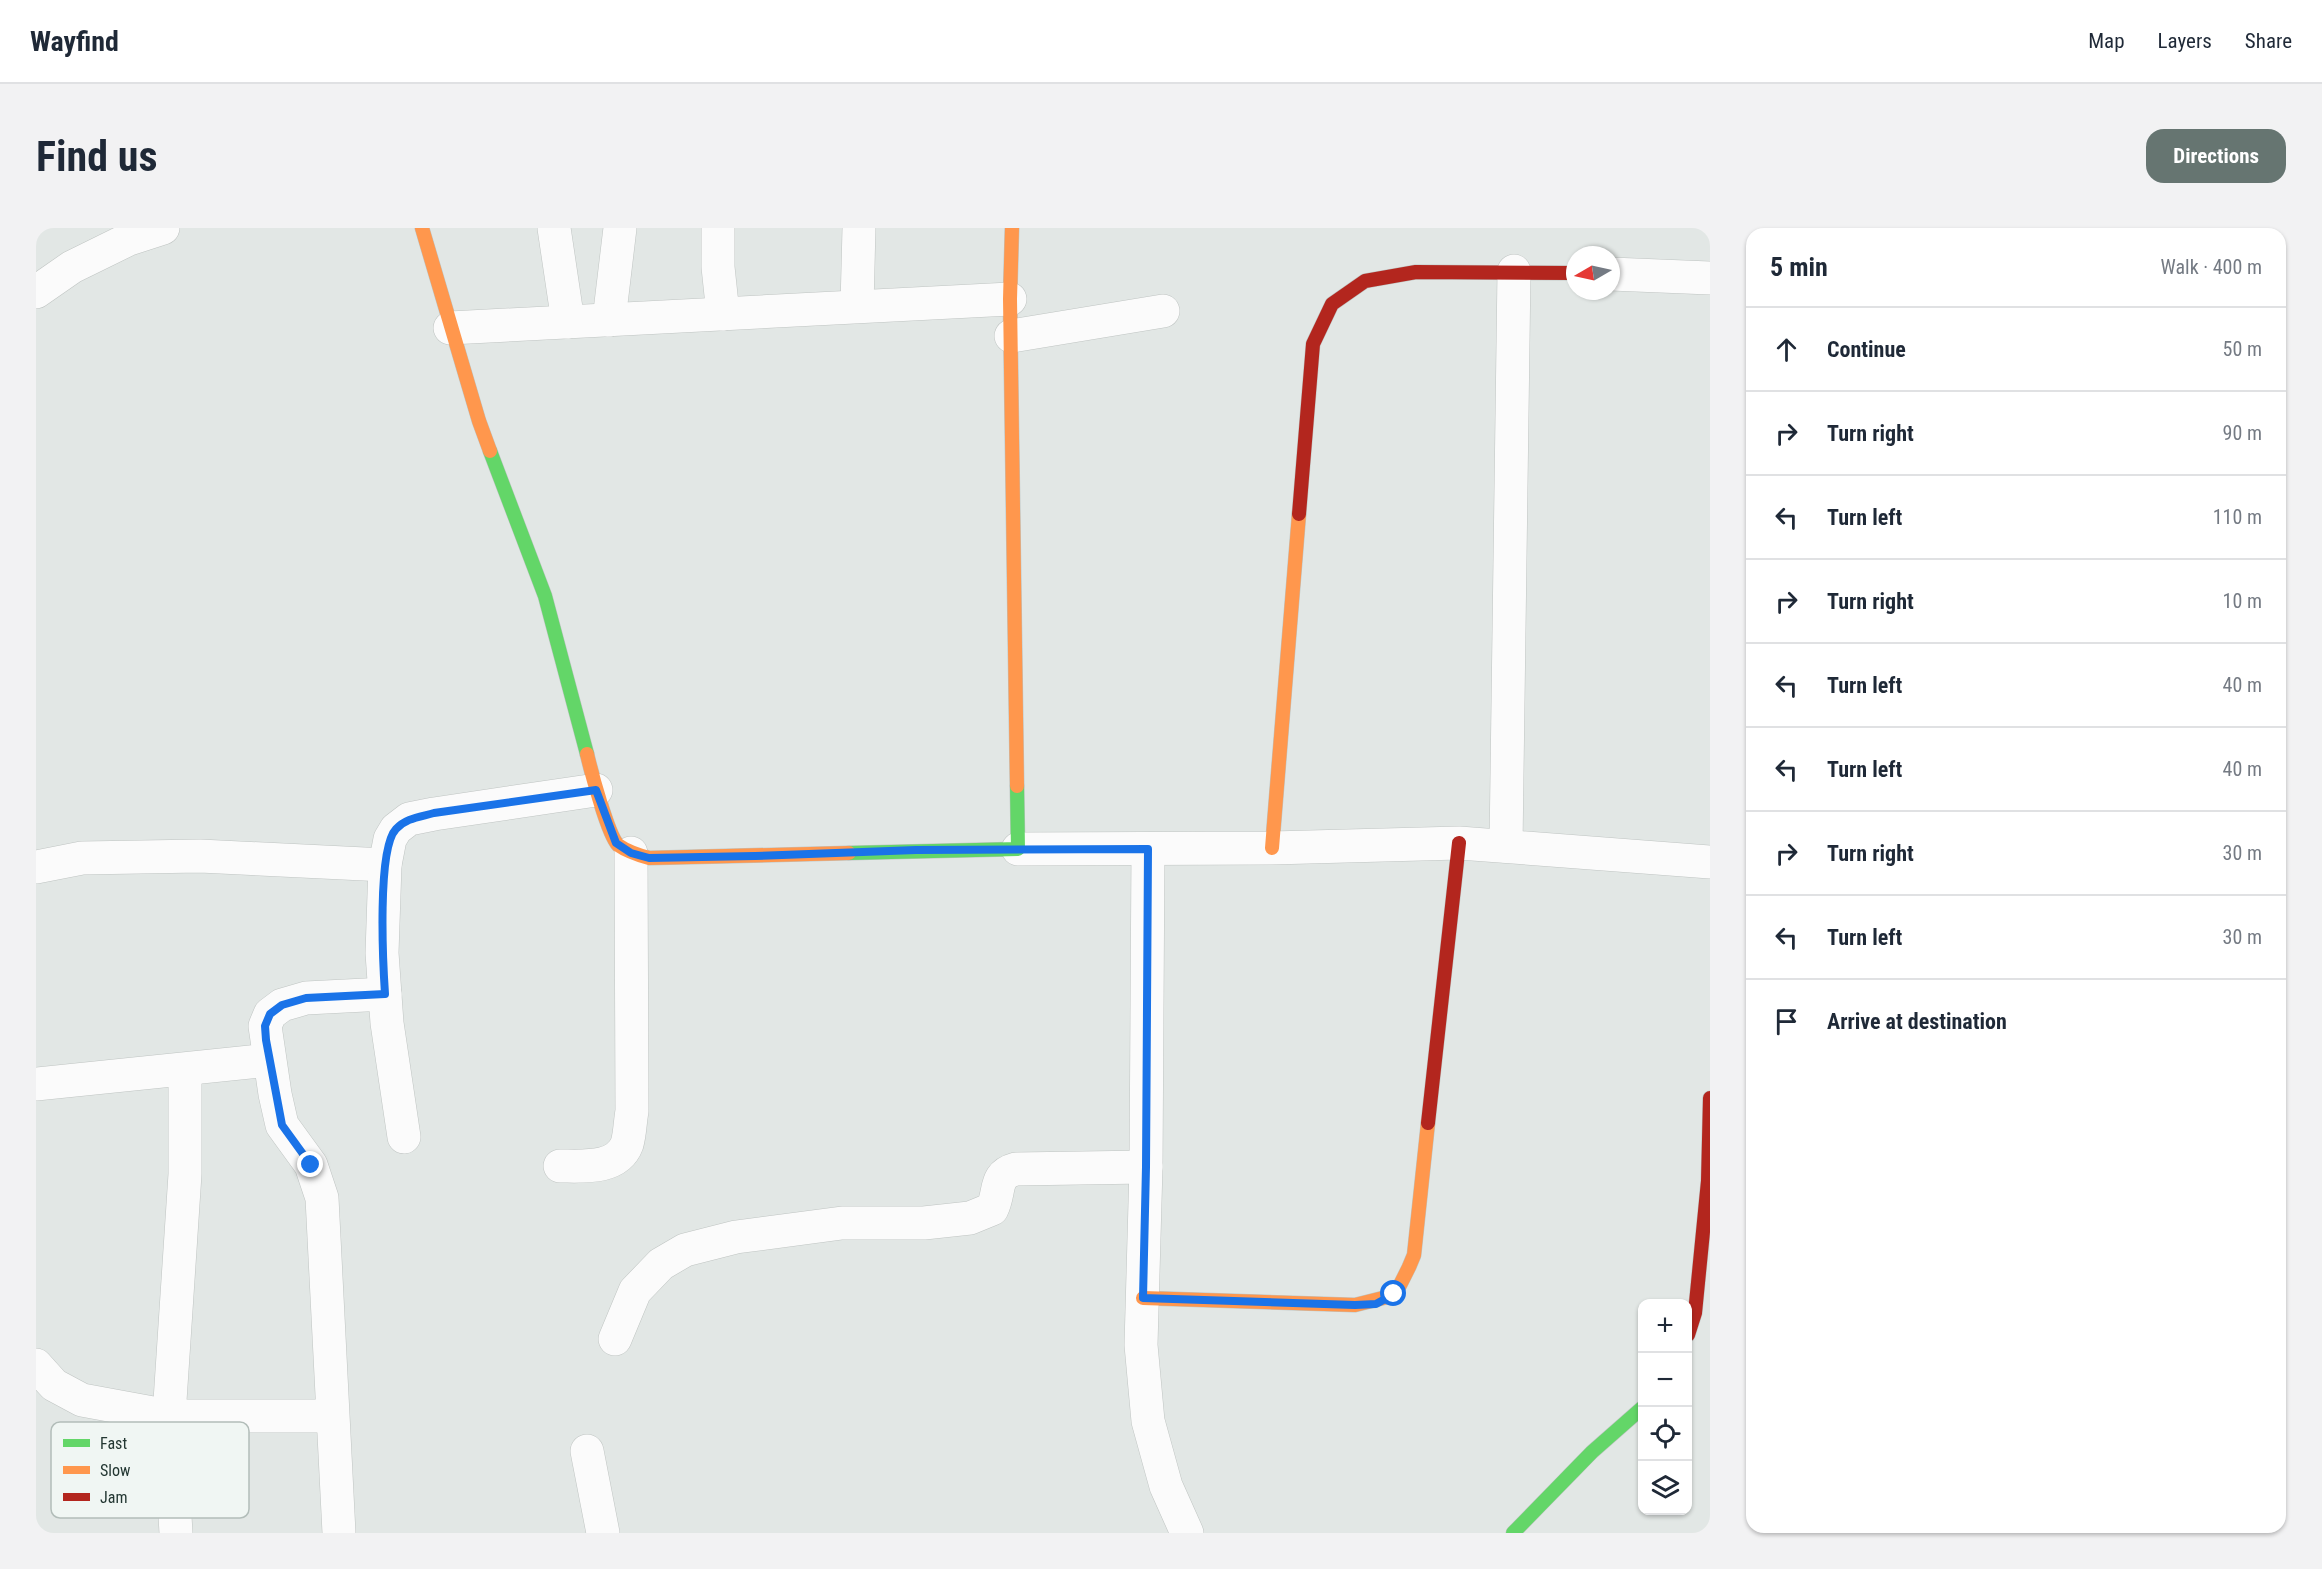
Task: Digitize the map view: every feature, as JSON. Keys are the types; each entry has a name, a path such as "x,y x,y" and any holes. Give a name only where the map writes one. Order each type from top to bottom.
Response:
{"street":[{"path":"36,292 72,267 129,239 163,228"},
{"path":"422,228 478,421 545,596 574,698 596,790 616,843 631,853 649,858 916,850 1272,848 1460,843 1710,862"},
{"path":"554,228 568,322"},
{"path":"609,320 620,228"},
{"path":"718,228 718,267 723,314"},
{"path":"857,306 859,228"},
{"path":"1012,228 1010,298 1018,849"},
{"path":"1506,846 1514,271"},
{"path":"1272,848 1313,344 1332,304 1365,281 1416,272 1566,273"},
{"path":"1620,274 1710,278"},
{"path":"450,328 1010,298"},
{"path":"1011,336 1163,311"},
{"path":"404,1137 387,1023 382,953 386,865 390,839 396,829 409,819 434,813 596,790"},
{"path":"1143,1298 1376,1304 1394,1294 1406,1278 1414,1255 1460,843"},
{"path":"1148,849 1146,1167 1142,1345 1149,1421 1166,1486 1187,1533"},
{"path":"560,1166 592,1166 614,1160 626,1145 632,1111 631,853"},
{"path":"36,867 82,858 200,856 386,865"},
{"path":"339,1533 322,1198 311,1165 282,1125 269,1060 265,1026 270,1014 282,1005 306,998 385,994"},
{"path":"36,1084 269,1060"},
{"path":"169,1422 185,1174 185,1070"},
{"path":"1692,1322 1695,1313 1708,1181 1710,1098"},
{"path":"615,1339 634,1291 661,1264 685,1250 736,1237 842,1223 924,1223 970,1218 992,1209 1000,1178 1006,1172 1016,1169 1146,1167"},
{"path":"36,1365 54,1385 82,1400 169,1416 332,1416"},
{"path":"1513,1533 1592,1452 1638,1412"},
{"path":"587,1451 603,1533"},
{"path":"175,1518 176,1533"}],"traffic: fast":[{"path":"490,451 545,596 587,754"},
{"path":"849,853 1018,849 1017,786"},
{"path":"1513,1533 1592,1452 1638,1412"}],"traffic: slow":[{"path":"422,228 490,451"},
{"path":"1012,228 1010,299 1017,786"},
{"path":"1272,848 1299,514"},
{"path":"587,754 600,802 614,839 618,845 633,853 649,858 849,853"},
{"path":"1143,1298 1355,1305 1387,1297 1400,1285 1414,1255 1428,1123"}],"traffic: jam":[{"path":"1299,514 1313,344 1332,304 1365,281 1416,272 1566,273"},
{"path":"1428,1123 1459,843"},
{"path":"1692,1322 1695,1313 1708,1181 1710,1098"}],"route":[{"path":"311,1165 295,1146 282,1125 274,1095 265,1026 270,1014 282,1005 306,998 385,994 382,953 386,865 390,839 396,829 409,819 434,813 596,790 616,843 631,853 649,858 916,850 1148,849 1143,1298 1355,1305 1376,1304 1394,1294"}]}
